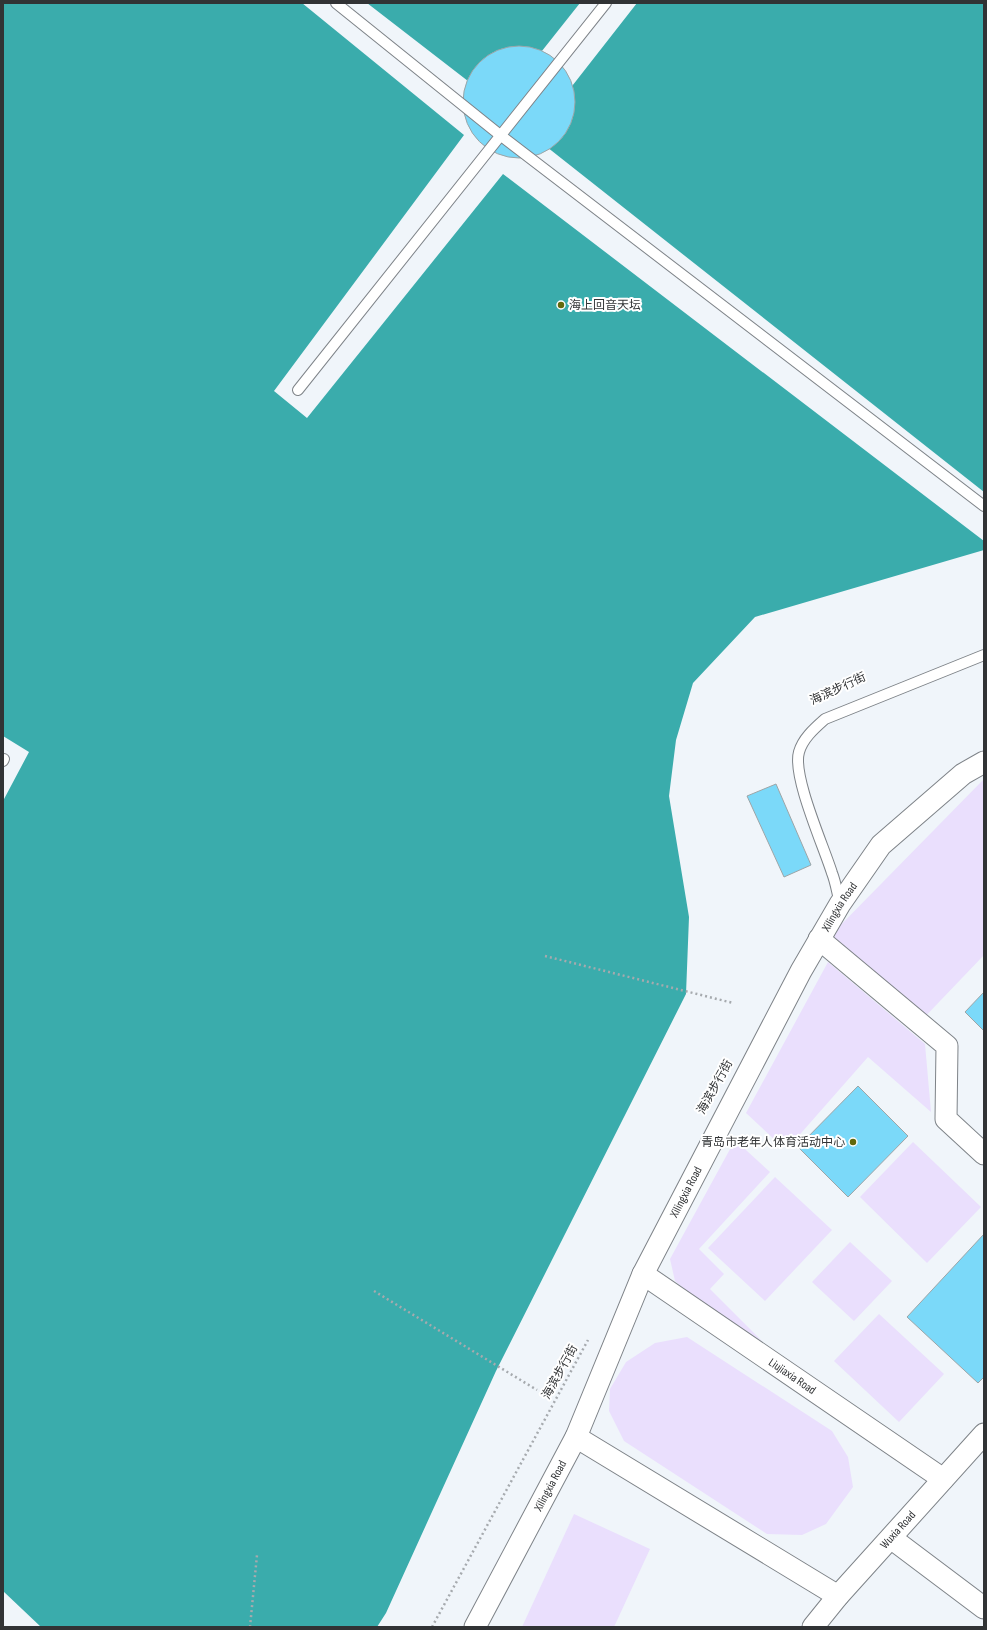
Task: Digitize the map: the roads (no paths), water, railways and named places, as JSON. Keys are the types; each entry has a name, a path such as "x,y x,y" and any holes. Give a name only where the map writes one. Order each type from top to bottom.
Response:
{"street":[{"name":"Xilingxia Road","path":"475,1627 576,1436 643,1274 819,939 840,904 881,844 963,774 984,762"},
{"path":"819,939 947,1046 946,1119 984,1154"},
{"name":"Liujiaxia Road","path":"643,1274 943,1479"},
{"name":"Wuxia Road","path":"813,1627 838,1596 984,1434"},
{"path":"576,1436 838,1596"},
{"path":"891,1538 984,1608"}],"lane":[{"path":"336,3 500,135 984,506"},
{"path":"298,390 606,3"},
{"path":"840,904 833,875 799,773 799,752 810,732 825,718 984,655"}],"water":[{"path":"3,3 984,3 984,550 755,617 693,683 676,740 669,796 689,917 686,994 496,1371 386,1613 377,1627 41,1627 3,1591 3,801 29,752 3,736"}],"place":[{"name":"海上回音天坛","path":"561,305"},
{"name":"青岛市老年人体育活动中心","path":"853,1142"}]}
